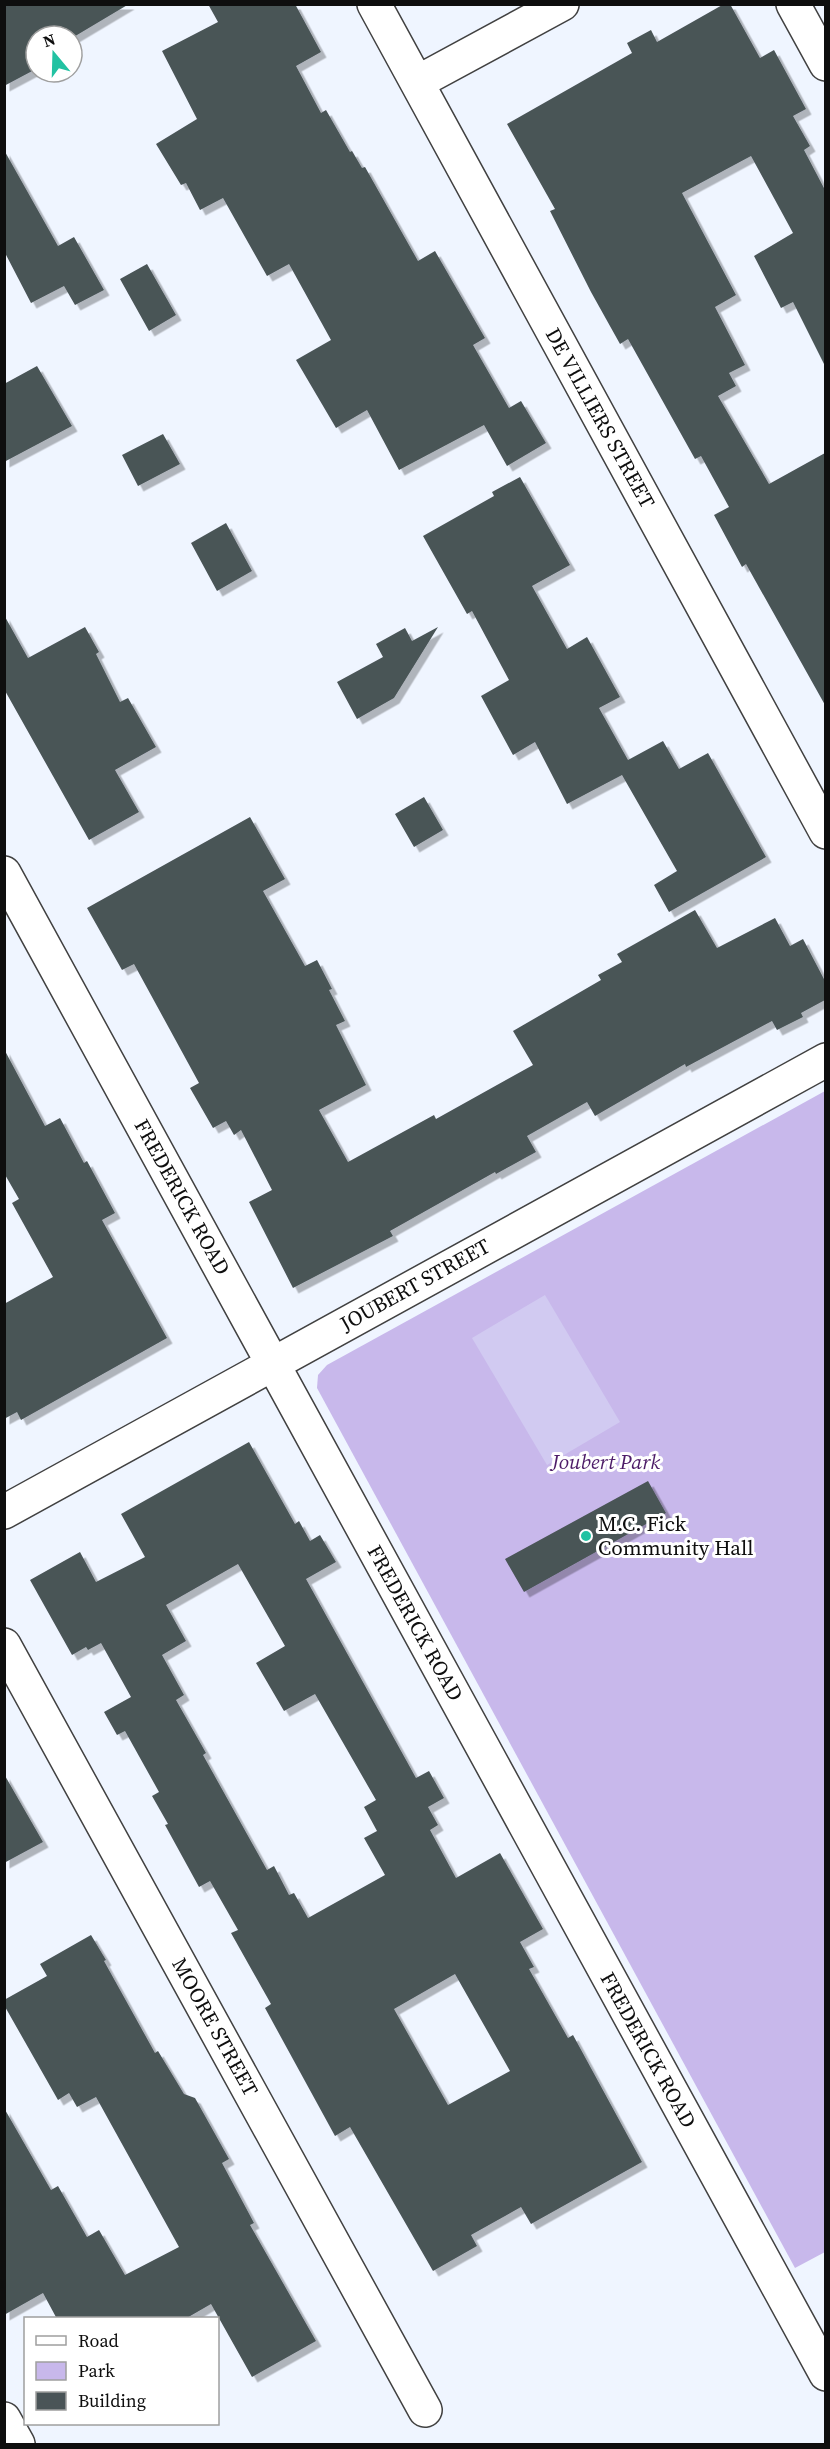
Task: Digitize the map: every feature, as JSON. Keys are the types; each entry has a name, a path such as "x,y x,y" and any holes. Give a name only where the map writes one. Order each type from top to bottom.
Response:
{"street":[{"name":"DE VILLIERS STREET","path":"374,4 825,832"},
{"path":"418,82 562,4"},
{"path":"793,4 825,64"},
{"name":"FREDERICK ROAD","path":"4,873 825,2374"},
{"name":"JOUBERT STREET","path":"4,1512 825,1060"},
{"name":"MOORE STREET","path":"4,1645 425,2410"},
{"path":"4,2420 18,2445"}],"green space":[{"name":"Joubert Park","path":"825,1091 825,2252 795,2268 317,1388 318,1375 327,1365"}],"shaded area":[{"path":"545,1295 620,1422 547,1465 472,1338"}],"building":[{"path":"4,4 129,4 84,31 84,24 24,24 24,75 4,86"},
{"path":"208,4 295,4 321,52 296,66 321,113 326,110 350,152 352,151 362,168 365,167 418,261 435,251 485,338 473,345 509,408 521,401 546,443 507,466 484,425 399,470 367,410 336,428 296,360 331,340 289,264 267,276 223,198 200,210 186,183 181,185 156,144 197,119 162,51 218,22"},
{"path":"724,4 730,4 760,58 774,50 806,109 793,116 810,146 804,150 825,190 825,366 793,302 781,308 754,256 793,233 751,156 682,193 736,295 715,307 745,365 729,373 736,386 718,396 769,484 825,453 825,705 746,564 742,567 714,515 729,507 701,456 695,459 628,339 620,344 550,211 555,209 507,124 632,53 627,43 651,30 657,42"},
{"path":"4,150 58,246 74,237 104,290 75,305 64,286 31,303 4,251"},
{"path":"147,264 176,315 149,331 120,279"},
{"path":"37,366 72,426 4,462 4,384"},
{"path":"163,434 180,464 138,486 122,455"},
{"path":"520,477 570,565 532,586 567,649 587,637 620,697 599,708 628,760 663,741 679,769 708,753 766,857 669,912 654,885 677,871 622,775 567,804 535,742 513,755 481,696 509,680 472,611 467,614 423,536 494,496 492,492"},
{"path":"226,523 252,571 217,591 191,543"},
{"path":"4,615 28,658 85,627 99,652 96,654 120,702 128,698 156,747 115,770 139,812 89,840 4,689"},
{"path":"438,627 394,698 357,719 337,682 383,657 376,644 405,628 412,641"},
{"path":"424,797 443,830 414,847 395,814"},
{"path":"250,817 285,879 263,891 305,966 317,960 345,1021 336,1025 366,1085 319,1110 348,1162 434,1115 436,1119 533,1065 513,1031 601,980 598,975 622,962 617,954 695,910 717,948 775,918 790,946 803,939 825,981 825,1000 801,1013 803,1017 777,1030 772,1021 686,1067 685,1064 595,1116 587,1102 527,1136 536,1152 496,1174 495,1172 390,1231 393,1236 293,1288 249,1202 272,1190 241,1130 234,1135 226,1121 213,1128 190,1088 199,1083 134,964 122,970 87,908"},
{"path":"4,1049 45,1126 60,1118 84,1163 87,1161 115,1213 102,1220 167,1338 21,1420 17,1412 4,1419 4,1304 53,1277 12,1203 19,1199 4,1173"},
{"path":"249,1442 295,1524 299,1521 310,1541 320,1535 336,1562 306,1579 416,1778 429,1771 444,1798 428,1807 438,1825 430,1830 456,1878 500,1853 543,1929 520,1942 534,1967 529,1969 568,2038 573,2035 642,2162 531,2224 521,2207 471,2235 477,2246 433,2271 350,2127 335,2136 265,2008 271,2004 231,1933 238,1930 210,1881 199,1887 152,1796 159,1792 125,1731 117,1735 104,1712 131,1697 101,1643 88,1650 86,1647 72,1655 30,1580 80,1552 96,1582 145,1557 121,1514","holes":["238,1564 285,1646 256,1663 284,1711 315,1694 376,1800 364,1807 377,1831 364,1838 385,1875 308,1918 294,1893 289,1895 274,1866 267,1870 203,1755 206,1753 176,1700 184,1695 162,1655 186,1641 166,1605","455,1974 510,2071 448,2105 394,2009"]},
{"name":"M.C. Fick Community Hall","path":"648,1481 666,1513 524,1592 505,1559"},
{"path":"4,1774 43,1842 4,1863"},
{"path":"91,1935 155,2053 158,2051 184,2094 195,2098 229,2159 222,2163 254,2223 250,2225 316,2341 252,2377 211,2304 188,2317 56,2317 43,2293 4,2315 4,2108 51,2190 58,2186 87,2237 99,2230 125,2275 179,2247 96,2097 77,2107 69,2093 58,2100 4,2005 4,2000 47,1976 40,1964"}],"place":[{"name":"M.C. Fick Community Hall","path":"586,1536"}]}
